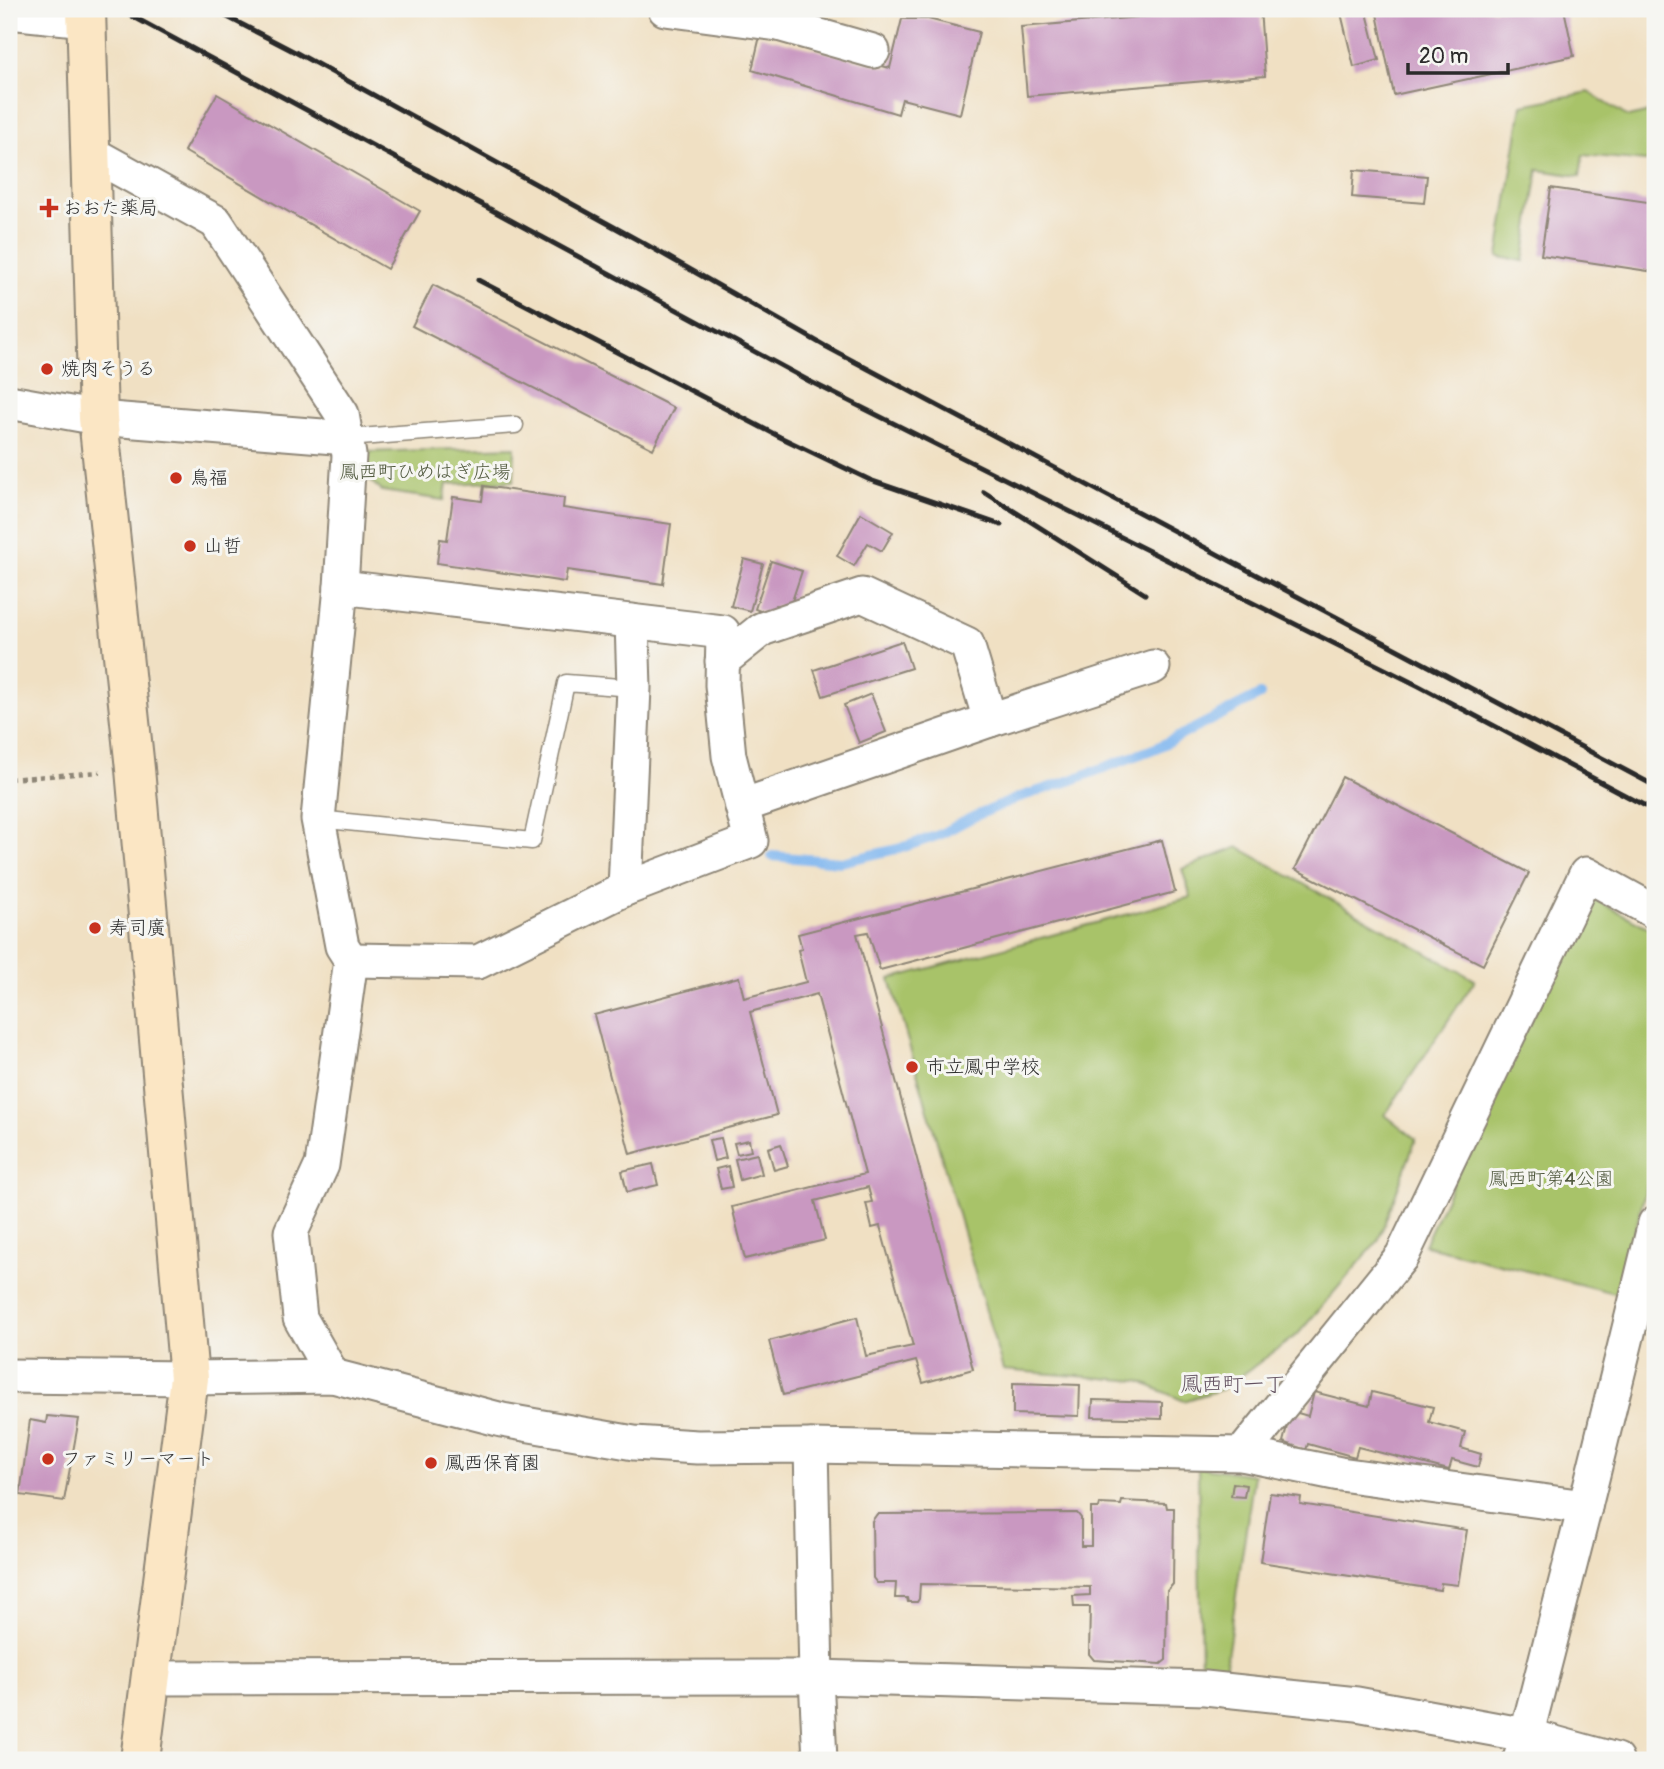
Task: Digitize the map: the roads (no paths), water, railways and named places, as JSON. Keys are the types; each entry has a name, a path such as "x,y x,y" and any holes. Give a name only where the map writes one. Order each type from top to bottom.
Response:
{"street":[{"path":"665,9 778,24 873,51"},
{"path":"9,12 86,14 99,418 135,769 189,1378 140,1760"},
{"path":"91,153 216,222 342,414 347,438 349,455 341,587 318,818 342,946 351,960 322,1165 291,1232 300,1318 333,1376"},
{"path":"9,402 99,418 347,438"},
{"path":"341,587 723,632 724,719 729,756 751,841 625,889 478,962 351,960"},
{"path":"722,661 762,629 862,596 967,644 990,720"},
{"path":"625,889 634,688 632,621"},
{"path":"742,806 1153,667"},
{"path":"1242,1454 1402,1256 1586,874 1655,912"},
{"path":"1523,1748 1655,1223"},
{"path":"9,1376 333,1376 502,1420 634,1443 697,1447 811,1446 1242,1454 1340,1474 1585,1507"},
{"path":"811,1446 820,1760"},
{"path":"150,1678 816,1677 1205,1688 1357,1704 1523,1748 1616,1760"}],"lane":[{"path":"347,438 515,425"},
{"path":"318,818 532,841 566,683 634,688"}],"waterway":[{"path":"772,856 841,862 901,848 939,835 1020,797 1156,748 1260,695"}],"railway":[{"path":"119,9 811,382 1419,686 1655,811"},
{"path":"212,9 647,245 825,346 1655,786"},
{"path":"478,280 780,437 870,480 1001,525"},
{"path":"984,492 1145,594"}],"place":[{"name":"おおた薬局","path":"49,208"},
{"name":"焼肉そうる","path":"47,369"},
{"name":"鳥福","path":"176,478"},
{"name":"山哲","path":"190,546"},
{"name":"寿司廣","path":"95,928"},
{"name":"市立鳳中学校","path":"912,1067"},
{"name":"ファミリーマート","path":"48,1459"},
{"name":"鳳西保育園","path":"431,1463"}],"district":[{"name":"鳳西町一丁","path":"1233,1384"}],"park label":[{"name":"鳳西町ひめはぎ広場","path":"425,472"},
{"name":"鳳西町第4公園","path":"1551,1179"}]}
